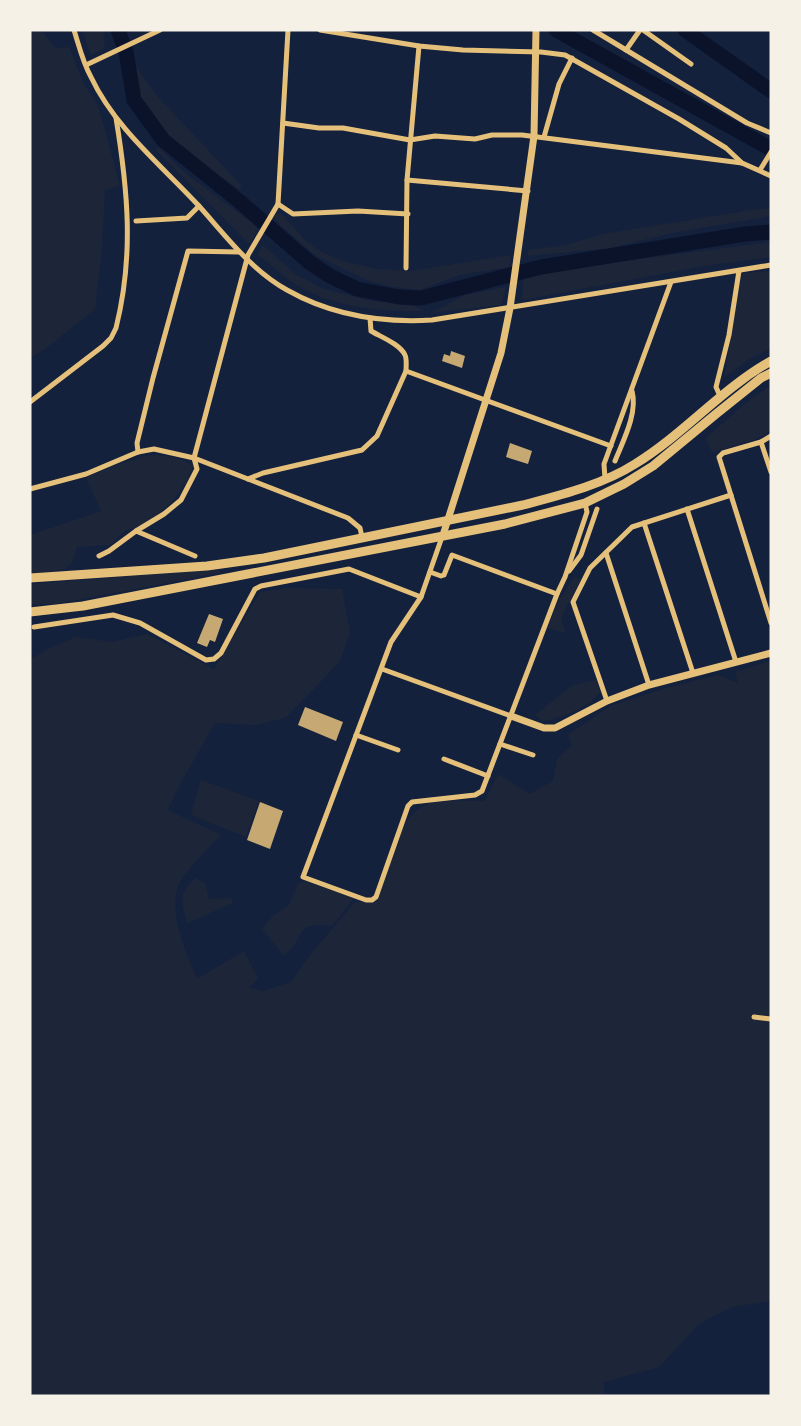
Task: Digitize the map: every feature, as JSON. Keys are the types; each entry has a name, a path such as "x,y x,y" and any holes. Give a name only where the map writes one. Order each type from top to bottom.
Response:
{"highway":[{"path":"30,578 207,566 264,558 564,495 634,465 668,441 720,396 771,361"},
{"path":"30,612 83,606 505,524 585,503 624,484 653,466 761,378 771,373"}],"street":[{"path":"74,30 91,79 115,116 154,161 199,206 239,252 248,257 255,268 293,293 334,310 393,321 432,320 511,305 771,265"},
{"path":"87,65 160,30"},
{"path":"99,556 164,514 181,500 197,469 194,458 248,257 278,204 288,30"},
{"path":"320,30 419,46 565,55 679,119 726,148 742,163"},
{"path":"592,30 747,123 771,133"},
{"path":"626,50 641,30 691,64"},
{"path":"536,31 534,136 519,254 501,353 421,597 391,642 303,877 366,900 372,900 376,897 408,806 412,802 480,794 565,577 587,513 585,503"},
{"path":"406,268 407,180 419,46"},
{"path":"543,137 559,84 572,58"},
{"path":"30,402 103,346 111,338 116,328 128,254 129,222 125,170 115,116"},
{"path":"283,123 319,128 343,128 410,140 435,136 475,139 492,135 534,136 742,163 761,168 771,176"},
{"path":"761,168 771,152"},
{"path":"407,180 528,191"},
{"path":"278,204 293,214 358,211 408,214"},
{"path":"136,221 187,218 199,206"},
{"path":"138,452 137,443 153,378 188,251 239,252"},
{"path":"720,396 716,387 729,336 739,271"},
{"path":"605,479 604,464 671,282"},
{"path":"248,479 263,473 362,450 377,436 406,371 405,355 395,345 371,331 370,318"},
{"path":"406,371 611,446"},
{"path":"615,461 632,412 634,400 632,391"},
{"path":"771,436 761,442 723,453 719,458 771,623"},
{"path":"761,442 771,472"},
{"path":"30,489 86,474 138,452 154,449 194,458 348,518 360,528 362,537"},
{"path":"607,701 573,602 590,568 632,527 730,495"},
{"path":"565,577 580,555 597,509"},
{"path":"687,509 736,662"},
{"path":"644,523 693,673"},
{"path":"136,531 195,556"},
{"path":"606,553 649,685"},
{"path":"430,572 444,575 452,555 557,594"},
{"path":"248,585 255,589 291,579 349,569 421,597"},
{"path":"34,627 113,615 140,623 206,660 214,659 221,653 255,589"},
{"path":"382,669 549,729 607,701 649,685 771,653"},
{"path":"356,735 398,750"},
{"path":"500,744 533,754"},
{"path":"444,759 488,776"},
{"path":"754,1017 771,1019"}],"shaded area":[{"path":"30,30 41,30 55,48 69,47 83,82 98,105 120,186 105,190 95,309 45,349 30,358"},
{"path":"82,30 103,30 105,48 91,55"},
{"path":"130,58 157,96 242,186 239,189 192,156 162,129 139,98 132,81"},
{"path":"158,147 184,172 252,223 258,230 249,244 156,150"},
{"path":"771,208 771,216 677,232 610,248 528,256 528,250 566,245 603,234"},
{"path":"281,213 306,241 318,250 342,261 378,269 411,271 511,255 509,267 459,275 420,290 393,287 366,280 315,255 280,225 274,217"},
{"path":"771,242 771,257 704,266 522,300 524,278 540,272"},
{"path":"263,245 295,274 324,289 367,300 415,306 424,311 393,311 361,307 316,295 290,280 257,254"},
{"path":"771,271 771,348 751,358 724,377 742,273"},
{"path":"506,287 501,305 431,313 465,295"},
{"path":"771,385 771,431 754,440 712,452 706,438 748,401"},
{"path":"150,455 178,458 193,466 185,484 170,504 145,524 125,531 110,545 77,547 73,561 65,569 30,575 30,535 101,511 86,477"},
{"path":"220,569 220,573 56,604 30,604 30,584"},
{"path":"574,577 581,579 561,618 566,633 547,628 558,602"},
{"path":"286,588 342,589 350,632 340,661 285,718 256,725 215,723 168,810 221,835 184,875 177,891 176,917 197,979 244,951 258,978 249,988 263,991 291,982 313,951 355,902 372,902 392,846 407,820 417,810 433,802 485,801 498,774 530,794 553,781 557,759 572,745 568,735 610,706 717,675 738,683 735,672 771,661 771,1301 732,1307 700,1323 659,1367 604,1382 604,1396 30,1396 30,660 76,637 112,642 147,634 214,669 260,592"},
{"path":"596,680 600,692 589,703 566,715 543,721 535,715 573,685"},
{"path":"201,780 259,801 246,837 191,815"},
{"path":"196,878 205,883 209,899 231,898 233,903 187,923 183,893"},
{"path":"304,881 355,897 332,926 319,925 305,928 296,943 284,956 262,929 272,917 289,905 298,884"}],"building":[{"path":"451,351 465,356 462,368 442,361 444,354 450,356"},
{"path":"510,443 532,451 528,464 506,457"},
{"path":"209,614 223,619 215,642 210,640 207,647 197,643"},
{"path":"305,707 343,722 336,741 298,725"},
{"path":"260,802 283,811 270,849 247,840"}],"waterway":[{"path":"118,30 126,52 134,100 163,140 239,201 309,262 330,276 357,289 399,297 421,298 541,267 745,234 771,232"},
{"path":"556,30 771,149"},
{"path":"685,30 771,91"}]}
